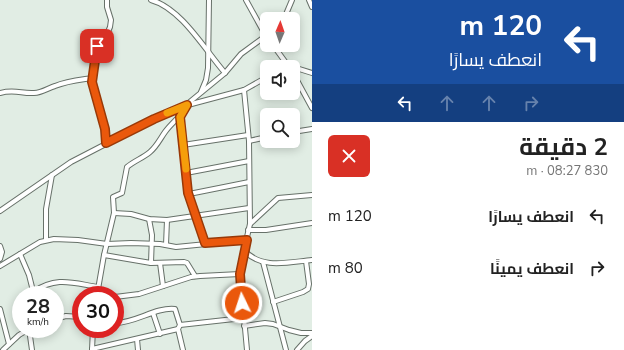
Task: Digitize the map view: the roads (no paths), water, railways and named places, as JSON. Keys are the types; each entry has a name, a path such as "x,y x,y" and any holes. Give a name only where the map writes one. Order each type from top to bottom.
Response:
{"street":[{"path":"106,143 105,129 92,78 98,44 107,34 110,26 111,20 107,7 107,0"},
{"path":"151,0 161,2 192,30 225,73"},
{"path":"201,92 206,80 208,68 208,0"},
{"path":"246,0 260,24"},
{"path":"287,12 292,0"},
{"path":"310,2 312,7"},
{"path":"98,286 106,244 114,213 113,197 122,193 126,167 144,157 156,146 164,133 180,117 186,106 225,73 241,54 260,41"},
{"path":"302,70 312,69"},
{"path":"302,70 312,73"},
{"path":"0,92 18,91 34,93 68,81 92,78"},
{"path":"0,211 71,162 154,119 186,106 244,90 260,82"},
{"path":"300,86 312,108"},
{"path":"244,90 249,142 250,224 240,274 247,350"},
{"path":"180,117 189,194 205,243"},
{"path":"300,131 312,129"},
{"path":"183,145 248,135"},
{"path":"249,142 260,139"},
{"path":"186,173 249,161"},
{"path":"46,240 46,209 52,175"},
{"path":"189,194 249,182"},
{"path":"250,224 278,198 312,195"},
{"path":"114,213 131,214 149,219 167,220 249,208"},
{"path":"149,219 152,235 151,263"},
{"path":"166,245 167,220"},
{"path":"248,230 266,230 312,223"},
{"path":"0,266 46,240 78,240 106,244 151,244 180,247 205,243 247,240"},
{"path":"0,246 2,252 0,259"},
{"path":"244,250 256,260 263,262 286,263 312,260"},
{"path":"20,254 32,286"},
{"path":"104,255 151,263 184,262 187,263 195,276"},
{"path":"273,302 308,289 306,261"},
{"path":"263,262 286,350"},
{"path":"160,263 164,286"},
{"path":"124,296 132,295 195,276 240,274"},
{"path":"42,286 54,282 67,282 92,286"},
{"path":"124,323 163,310 175,308 183,350"},
{"path":"0,309 9,344"},
{"path":"153,313 160,334"},
{"path":"93,338 92,350 160,334 179,327 243,318"},
{"path":"244,326 265,323 295,331 312,332"},
{"path":"297,350 312,336"},
{"path":"3,350 17,338"},
{"path":"30,338 32,350"},
{"path":"137,340 138,350"}]}
